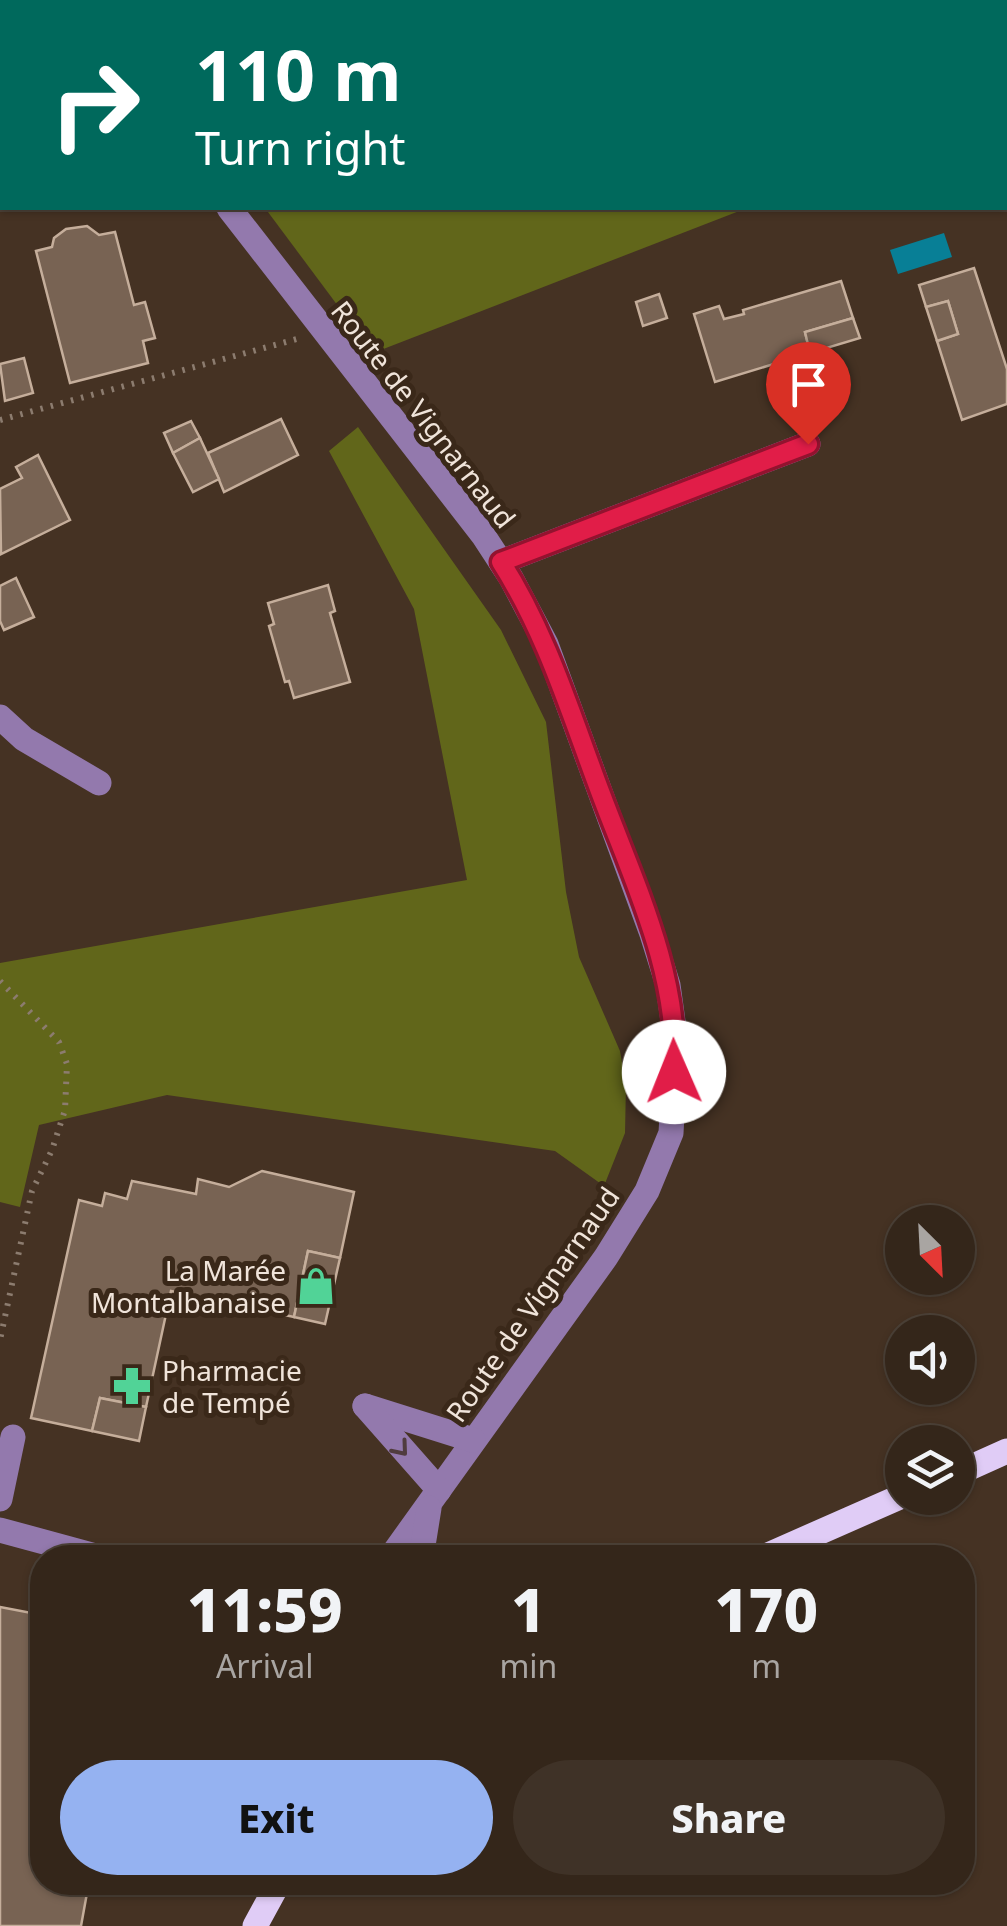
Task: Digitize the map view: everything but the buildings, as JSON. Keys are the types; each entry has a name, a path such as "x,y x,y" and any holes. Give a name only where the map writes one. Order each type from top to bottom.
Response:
{"main road":[{"path":"975,1465 1007,1451"},
{"path":"791,1545 885,1503"},
{"path":"255,1926 272,1895"}],"street":[{"name":"Route de Vignarnaud","path":"218,210 244,230"},
{"name":"Route de Vignarnaud","path":"229,210 501,562 546,644 646,916 668,986 676,1042 671,1133 647,1191 606,1257 400,1545"},
{"path":"501,562 808,444"},
{"path":"0,717 24,739 98,783"},
{"path":"434,1499 365,1406 473,1440"},
{"path":"0,1499 13,1437"},
{"name":"Route de Vignarnaud","path":"424,1545 434,1499"},
{"path":"0,1530 55,1545"}],"path":[{"path":"0,420 322,332"},
{"path":"0,981 58,1042 67,1064 65,1110 52,1150 32,1191 0,1340"}],"green space":[{"path":"266,210 742,210 373,353"},
{"path":"358,427 501,630 546,722 566,892 579,957 620,1051 626,1085 625,1133 604,1186 555,1151 167,1095 39,1125 20,1207 0,1202 0,963 467,880 414,609 329,451"}],"water":[{"path":"944,233 952,257 898,274 890,250"}],"place":[{"name":"La Marée Montalbanaise","path":"316,1286"},
{"name":"Pharmacie de Tempé","path":"132,1386"}],"route":[{"path":"674,1072 676,1042 668,986 652,934 546,644 501,562 808,444"}]}
